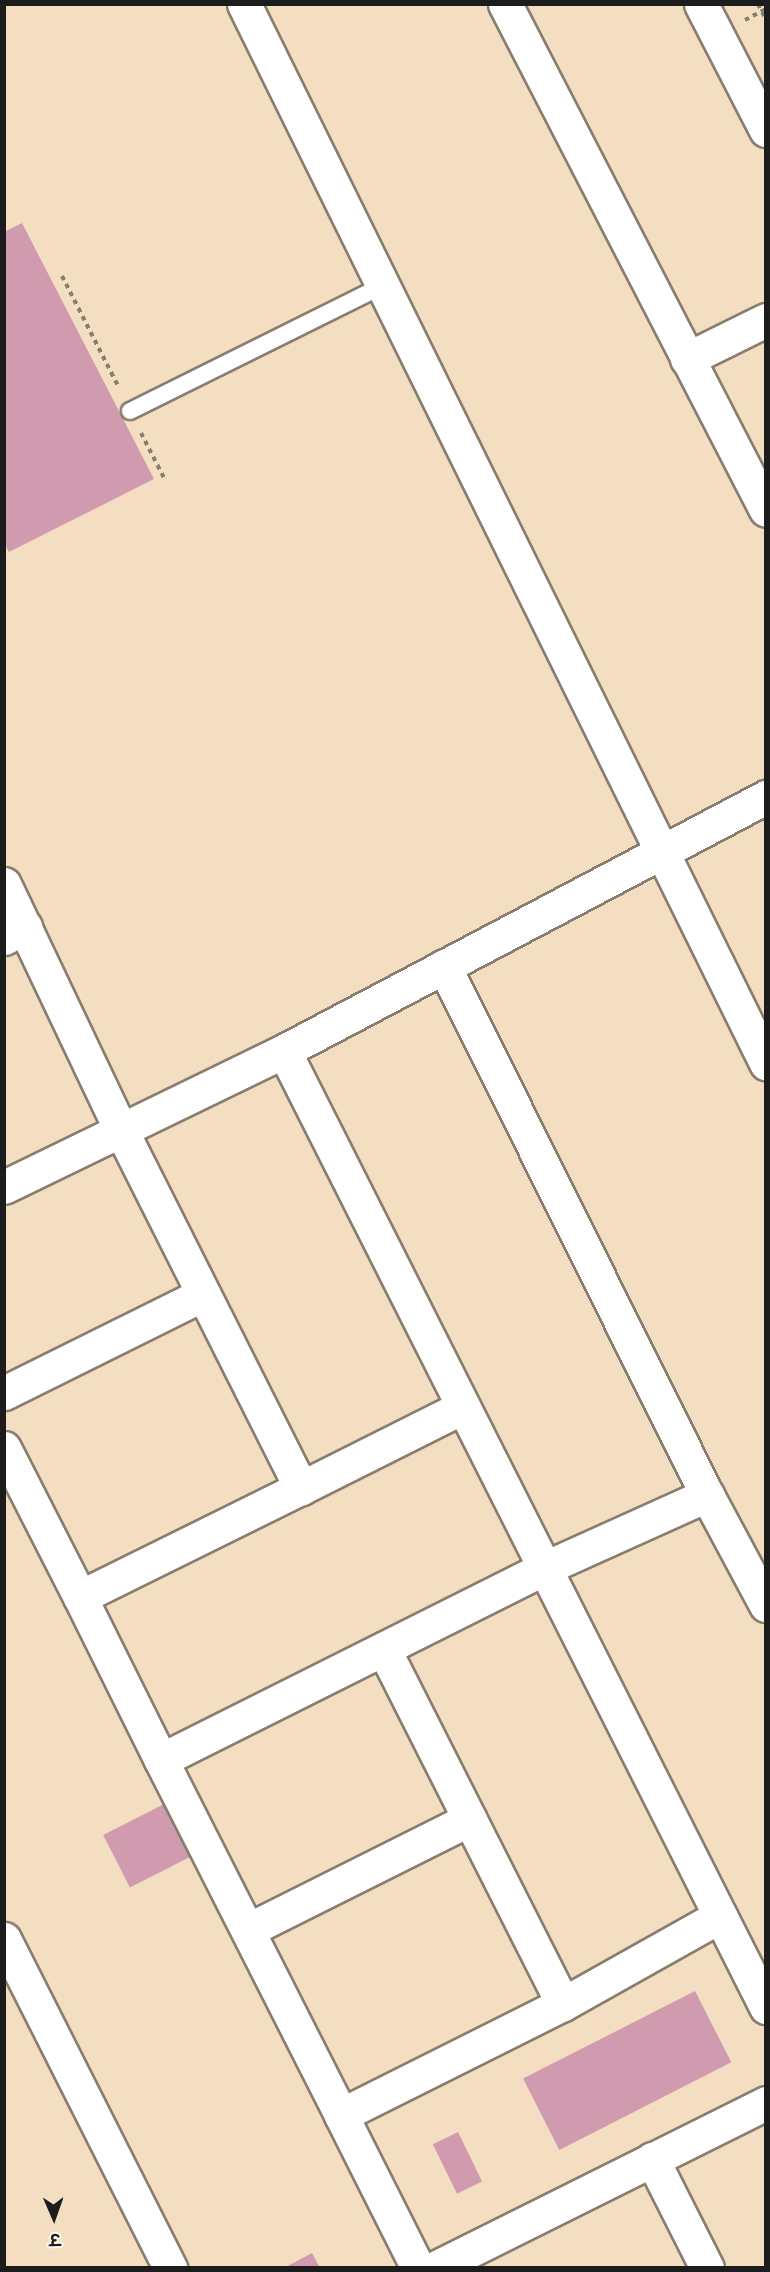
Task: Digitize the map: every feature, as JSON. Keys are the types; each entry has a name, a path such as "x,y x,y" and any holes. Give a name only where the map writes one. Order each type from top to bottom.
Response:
{"street":[{"path":"244,4 659,853 758,1028 765,1063"},
{"path":"505,4 765,510"},
{"path":"701,4 765,130"},
{"path":"687,359 765,320"},
{"path":"4,1187 284,1051 765,797"},
{"path":"4,884 15,933 121,1130 301,1488"},
{"path":"444,966 707,1495 765,1605"},
{"path":"284,1051 765,2007"},
{"path":"4,1393 203,1294"},
{"path":"80,1598 463,1407"},
{"path":"4,1448 418,2268"},
{"path":"161,1760 545,1568 707,1495"},
{"path":"384,1649 563,2004"},
{"path":"248,1930 470,1819"},
{"path":"340,2115 563,2004 720,1916"},
{"path":"4,1939 170,2268"},
{"path":"435,2268 765,2103"},
{"path":"652,2159 707,2268"}],"lane":[{"path":"130,411 382,286"}],"path":[{"path":"758,4 765,20"},
{"path":"62,276 165,480"}],"building":[{"path":"22,223 154,479 9,552 4,543 4,232"},
{"path":"170,1801 197,1854 130,1888 103,1835"},
{"path":"695,1991 731,2062 559,2150 523,2079"},
{"path":"458,2132 482,2181 457,2194 433,2144"},
{"path":"312,2253 320,2268 284,2268"}]}
